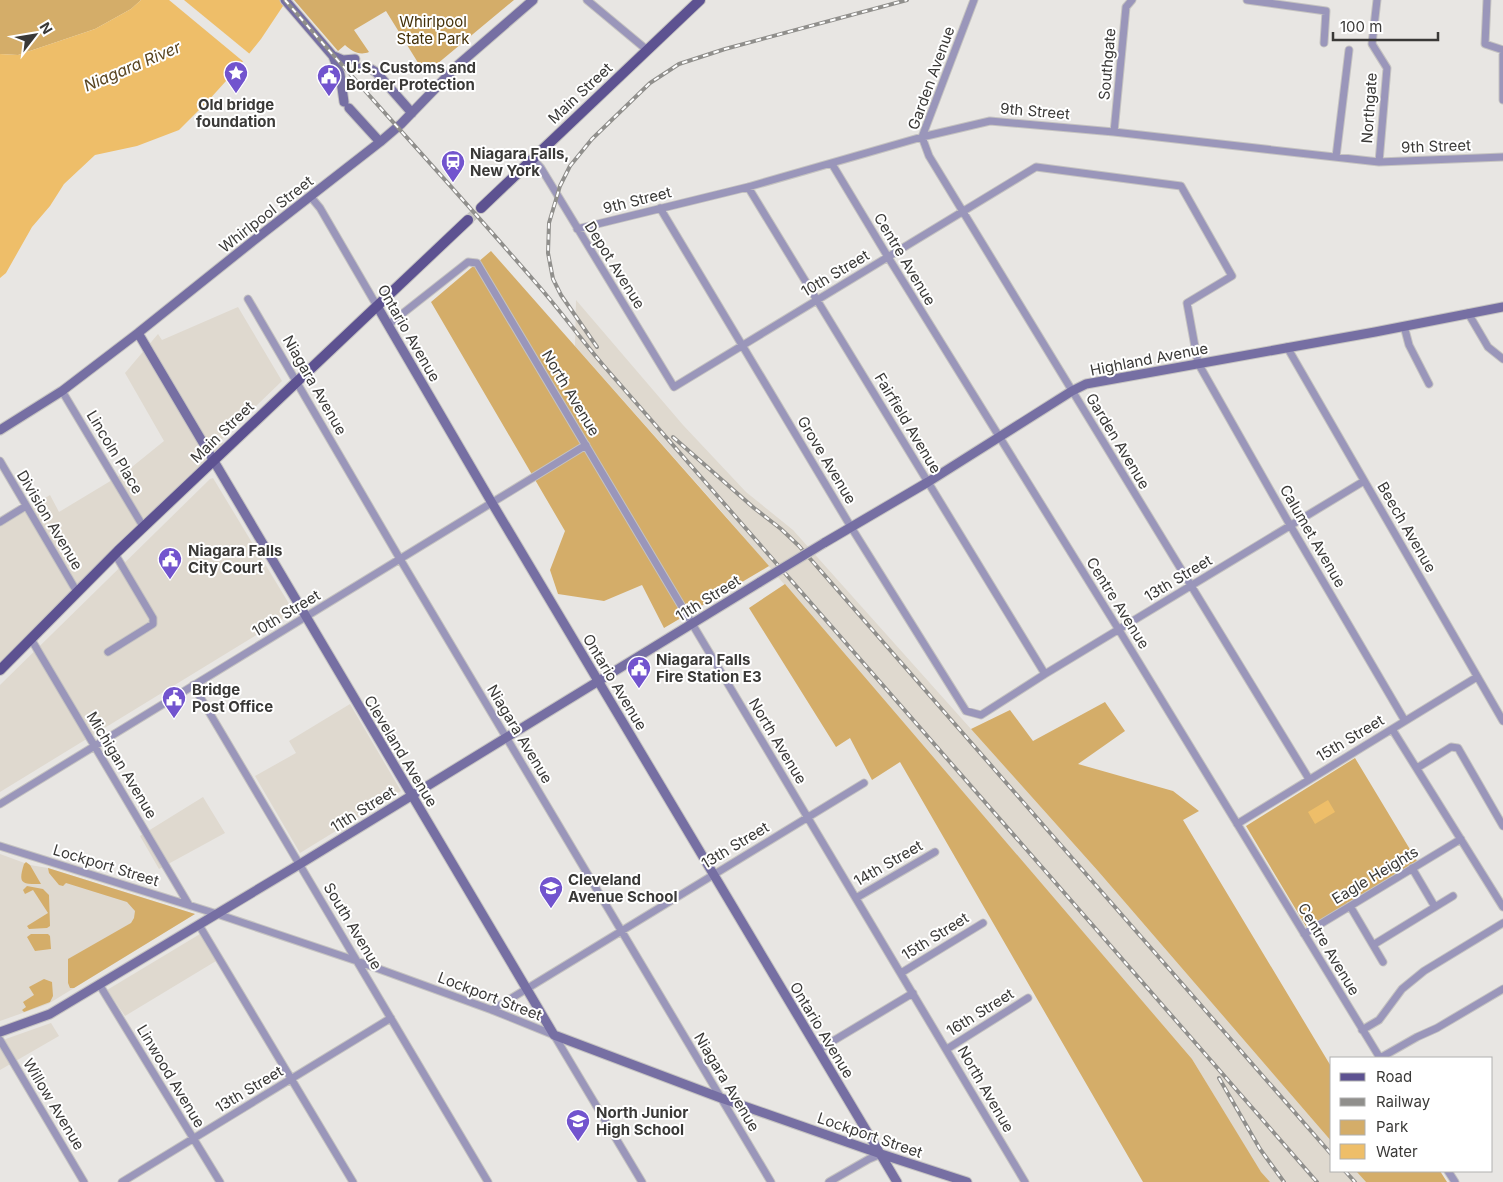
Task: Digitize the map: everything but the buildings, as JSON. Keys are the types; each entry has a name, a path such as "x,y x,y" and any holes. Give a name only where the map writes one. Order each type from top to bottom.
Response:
{"main road":[{"name":"Main Street","path":"481,208 700,0"},
{"name":"Main Street","path":"0,670 115,554 468,220"}],"street":[{"path":"285,0 334,56 370,69 379,76 412,113"},
{"name":"Whirlpool Street","path":"0,430 62,391 380,142 412,113 464,60 533,0"},
{"path":"587,0 647,50"},
{"name":"Garden Avenue","path":"974,0 922,137 929,156 1309,780"},
{"name":"Southgate","path":"1114,132 1126,7 1132,0"},
{"path":"1247,0 1326,11 1324,43"},
{"name":"Northgate","path":"1377,0 1372,44 1387,68 1379,162"},
{"path":"1487,0 1485,44 1503,50 1503,100"},
{"path":"1336,157 1349,50"},
{"path":"334,56 340,74 346,105 380,142"},
{"name":"9th Street","path":"577,229 832,164 922,137 990,121 1114,132 1379,162 1503,157"},
{"name":"Depot Avenue","path":"533,158 674,387"},
{"name":"Centre Avenue","path":"832,164 1379,1057"},
{"name":"10th Street","path":"674,387 1036,167"},
{"name":"Calumet Avenue","path":"1036,167 1180,186 1232,276 1187,304 1198,363 1405,721"},
{"name":"Fairfield Avenue","path":"748,186 1045,674"},
{"name":"Ontario Avenue","path":"310,196 320,208 492,503 897,1182"},
{"name":"Grove Avenue","path":"660,208 851,527 966,711 981,715"},
{"name":"North Avenue","path":"388,325 468,262 477,263 1025,1182"},
{"name":"Niagara Avenue","path":"248,298 400,560 771,1182"},
{"name":"Highland Avenue","path":"760,582 928,482 998,436 1086,384 1503,307"},
{"path":"1468,313 1488,348 1503,359"},
{"path":"1404,326 1410,345 1429,384"},
{"name":"Cleveland Avenue","path":"138,333 640,1182"},
{"name":"Beech Avenue","path":"1287,347 1503,721"},
{"name":"Lincoln Place","path":"62,391 144,528"},
{"name":"10th Street","path":"0,804 586,445"},
{"name":"Division Avenue","path":"0,462 77,592"},
{"name":"13th Street","path":"981,715 1364,480"},
{"path":"0,522 26,506"},
{"path":"108,652 153,624 153,618 115,554"},
{"name":"11th Street","path":"0,1032 50,1014 300,864 760,582"},
{"name":"Michigan Avenue","path":"31,639 188,905"},
{"name":"15th Street","path":"1237,824 1477,677"},
{"name":"South Avenue","path":"192,685 488,1182"},
{"path":"1392,728 1503,907"},
{"path":"1416,768 1451,747 1458,748 1503,826"},
{"name":"13th Street","path":"492,1010 864,783"},
{"name":"Eagle Heights","path":"1304,934 1461,839"},
{"name":"Lockport Street","path":"0,846 217,914 357,961 492,1010 721,1098 967,1182"},
{"name":"14th Street","path":"856,898 935,852"},
{"path":"1412,868 1435,907"},
{"path":"1373,945 1453,896"},
{"path":"1350,906 1383,962"},
{"path":"1362,1030 1379,1020 1402,989 1424,971 1503,922"},
{"name":"15th Street","path":"901,973 983,923"},
{"path":"199,925 353,1182"},
{"name":"Linwood Avenue","path":"99,984 220,1182"},
{"path":"1382,1057 1437,1028 1503,989"},
{"path":"818,1050 912,993"},
{"name":"16th Street","path":"947,1049 1028,998"},
{"name":"13th Street","path":"122,1182 391,1018"},
{"name":"Willow Avenue","path":"0,1040 84,1182"},
{"path":"829,1182 881,1154"}],"shaded area":[{"path":"576,300 683,425 746,492 793,530 1098,871 1330,1140 1330,1172 1357,1172 1366,1182 1270,1182 1261,1173 1192,1059 722,512 575,346"},
{"path":"238,307 282,381 221,440 225,447 0,664 0,525 50,495 59,512 127,471 164,441 125,373 158,334 162,340"},
{"path":"213,478 294,612 0,792 0,685"},
{"path":"350,704 401,791 300,853 255,776 296,753 289,741"},
{"path":"203,797 225,833 159,869 140,836"},
{"path":"0,854 30,865 48,868 195,914 48,1004 0,1021"},
{"path":"200,934 216,961 125,1016 107,990"},
{"path":"51,1023 59,1036 0,1070 0,1041"}],"green space":[{"path":"0,0 141,0 131,9 95,29 18,55 0,54"},
{"name":"Whirlpool State Park","path":"294,0 514,0 425,74 386,11 354,30 369,52 359,53 345,45 338,51"},
{"path":"491,251 769,566 664,628 642,585 604,601 558,594 550,570 565,531 431,302"},
{"path":"785,584 1192,1059 1261,1172 1270,1182 1143,1182 900,762 872,780 850,738 836,747 749,608"},
{"path":"1105,702 1125,731 1078,764 1173,791 1199,811 1183,820 1330,1065 1330,1140 1098,871 971,729 1010,710 1033,741"},
{"path":"1355,758 1417,861 1307,928 1246,826"},
{"path":"26,862 30,865 41,884 23,882 21,876"},
{"path":"48,868 195,914 74,988 70,988 68,983 68,959 131,923 135,911 127,902 66,883 63,886 59,885 49,873"},
{"path":"27,886 43,889 49,895 50,926 47,928 29,929 27,926 48,913 33,890 25,894 23,890"},
{"path":"31,934 48,934 50,936 51,949 35,951 27,937"},
{"path":"44,979 52,982 53,996 50,1002 24,1012 22,1010 26,1007 23,1002 34,995 29,987"},
{"path":"1357,1172 1441,1172 1447,1182 1366,1182"}],"water":[{"name":"Niagara River","path":"141,0 287,0 261,39 236,70 179,130 137,146 95,155 64,184 50,206 32,227 6,273 0,278 0,54 18,55 95,29 131,9"},
{"path":"1328,800 1335,812 1315,824 1308,812"}],"pier":[{"path":"169,0 184,0 251,55 245,63"}],"tunnel":[{"path":"353,64 360,68"},
{"path":"468,220 481,208"}],"railway":[{"path":"285,0 505,247 603,365 1317,1182"},
{"path":"597,347 561,295 553,279 548,253 549,223 560,186 570,166 592,139 650,83 679,64 725,49 907,0"},
{"path":"673,437 799,546 1330,1153"},
{"path":"1219,1078 1260,1149 1284,1182"},
{"path":"1346,1172 1355,1182"}],"place":[{"name":"Old bridge foundation","path":"236,94"},
{"name":"U.S. Customs and Border Protection","path":"329,97"},
{"name":"Niagara Falls, New York","path":"453,183"},
{"name":"Niagara Falls City Court","path":"170,580"},
{"name":"Niagara Falls Fire Station E3","path":"639,689"},
{"name":"Bridge Post Office","path":"174,719"},
{"name":"Cleveland Avenue School","path":"551,909"},
{"name":"North Junior High School","path":"578,1142"}]}
